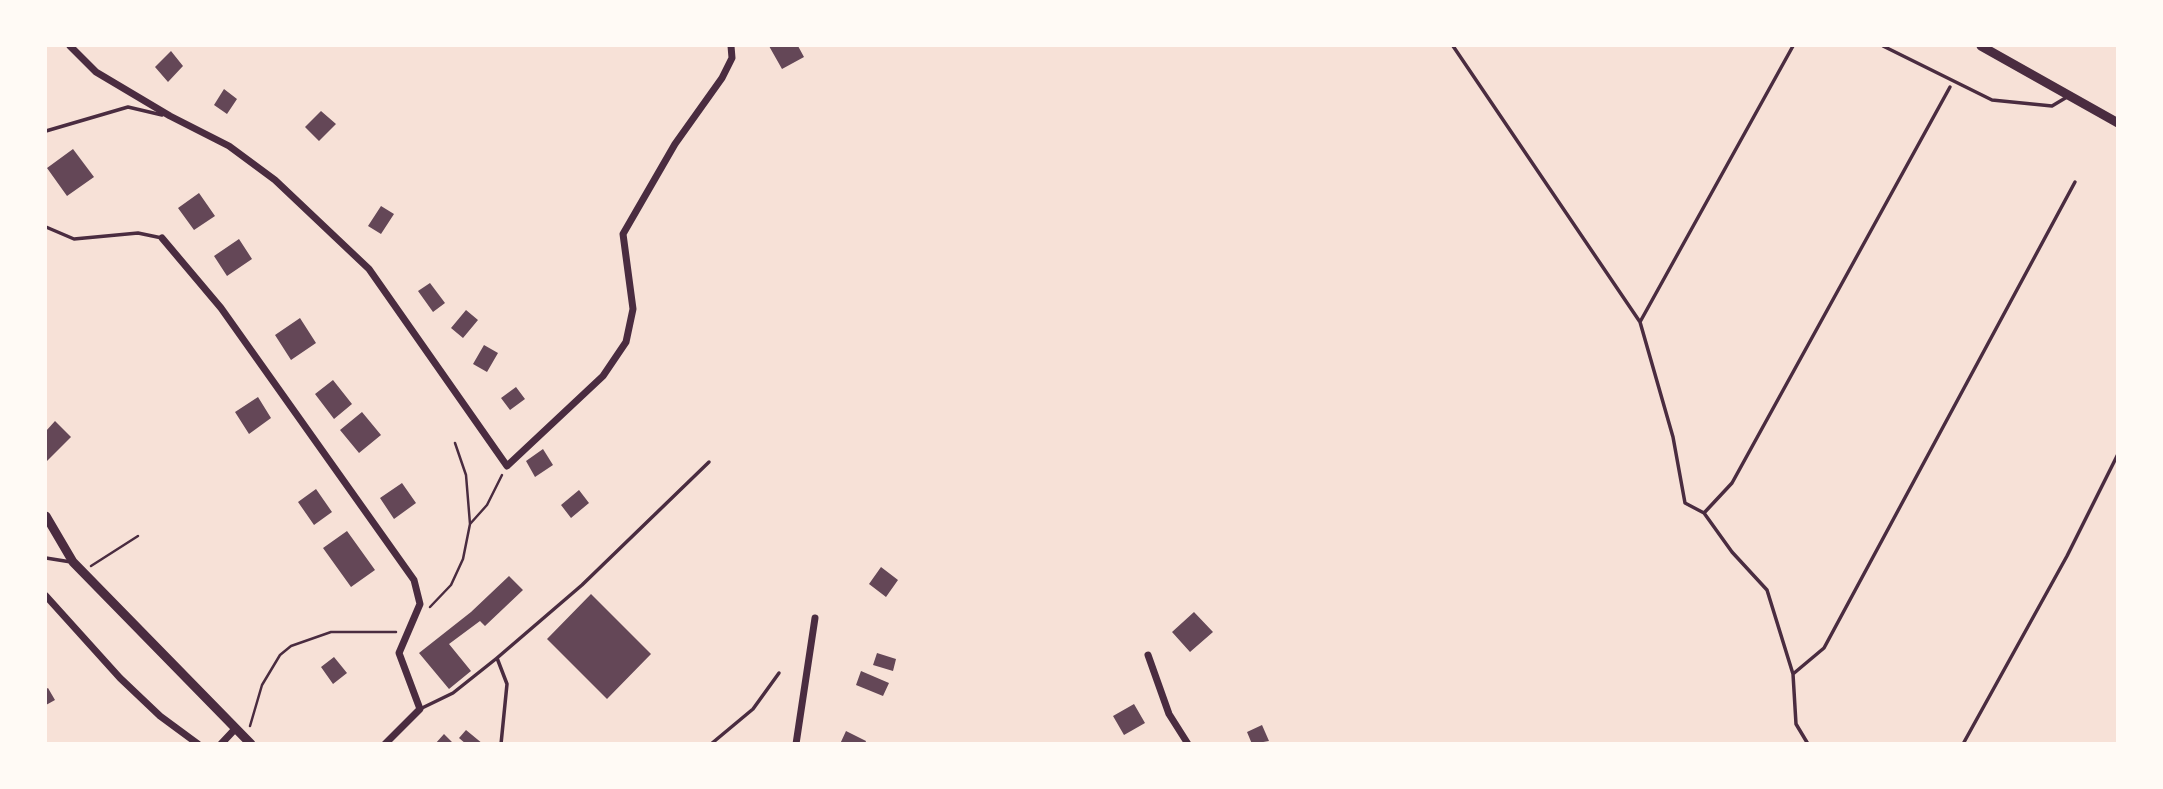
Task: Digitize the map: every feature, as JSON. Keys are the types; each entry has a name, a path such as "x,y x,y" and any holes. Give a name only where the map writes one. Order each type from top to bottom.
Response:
{"street":[{"path":"69,46 96,72 170,117 229,146 275,180 369,269 507,466 603,376 626,342 633,309 623,234 675,144 722,78 732,58 731,46"},
{"path":"1981,46 2118,123"},
{"path":"162,239 221,308 414,580 420,604 399,653 420,709 385,744"},
{"path":"46,516 73,562 249,741"},
{"path":"46,596 120,678 160,716 198,744"},
{"path":"796,744 815,618"},
{"path":"1147,656 1169,714 1188,744"},
{"path":"221,744 236,729"}],"lane":[{"path":"1453,46 1640,322 1673,437 1685,503 1704,513 1731,552 1767,590 1793,674 1796,724 1808,744"},
{"path":"1640,322 1793,46"},
{"path":"1883,46 1992,100 2052,106 2069,96"},
{"path":"1704,513 1732,483 1950,87"},
{"path":"46,131 128,107 170,117"},
{"path":"1793,674 1824,648 2075,182"},
{"path":"46,227 74,239 138,233 162,239"},
{"path":"1963,744 2067,556 2118,454"},
{"path":"420,709 453,693 497,658 582,585 709,462"},
{"path":"46,558 73,562"},
{"path":"497,658 508,684 501,744"},
{"path":"711,744 753,709 779,673"}],"path":[{"path":"413,616 435,605 451,585 463,559 470,524 466,475 456,443"},
{"path":"470,524 486,505 507,466"},
{"path":"92,566 138,536"},
{"path":"249,741 262,685 280,654 291,646 331,632 397,632 409,626"}],"building":[{"path":"769,46 798,46 804,57 782,69"},
{"path":"171,51 183,66 168,82 155,67"},
{"path":"224,89 237,99 227,114 214,105"},
{"path":"321,111 336,124 319,141 305,127"},
{"path":"73,149 94,177 67,196 47,168"},
{"path":"199,193 215,216 194,230 178,208"},
{"path":"381,206 394,214 381,234 368,226"},
{"path":"239,239 252,259 227,276 214,256"},
{"path":"430,283 445,303 433,312 418,291"},
{"path":"466,310 478,320 463,338 451,328"},
{"path":"300,318 316,343 291,360 275,335"},
{"path":"484,345 498,353 487,372 473,364"},
{"path":"333,380 352,404 334,419 315,394"},
{"path":"516,387 525,399 510,410 501,398"},
{"path":"258,397 271,418 249,434 235,412"},
{"path":"362,412 381,435 359,453 340,430"},
{"path":"55,421 71,437 46,462 46,431"},
{"path":"543,449 553,465 535,477 526,461"},
{"path":"402,483 416,503 394,519 380,498"},
{"path":"316,489 332,512 314,525 298,502"},
{"path":"579,490 589,503 571,518 561,505"},
{"path":"347,531 375,570 351,587 323,548"},
{"path":"881,567 898,580 886,597 869,584"},
{"path":"509,576 523,590 485,626 480,621 449,644 471,671 449,689 419,653 471,612"},
{"path":"591,594 651,654 607,699 547,639"},
{"path":"1194,612 1213,632 1190,652 1172,632"},
{"path":"877,653 896,659 893,671 873,665"},
{"path":"334,657 347,673 333,684 321,667"},
{"path":"861,671 889,683 883,696 856,685"},
{"path":"48,688 55,700 46,705 46,689"},
{"path":"1134,704 1145,723 1124,735 1113,716"},
{"path":"1262,725 1269,741 1252,744 1247,732"},
{"path":"466,730 483,744 466,744 459,738"},
{"path":"846,731 866,741 865,744 840,744"},
{"path":"444,734 454,744 435,744"}]}
